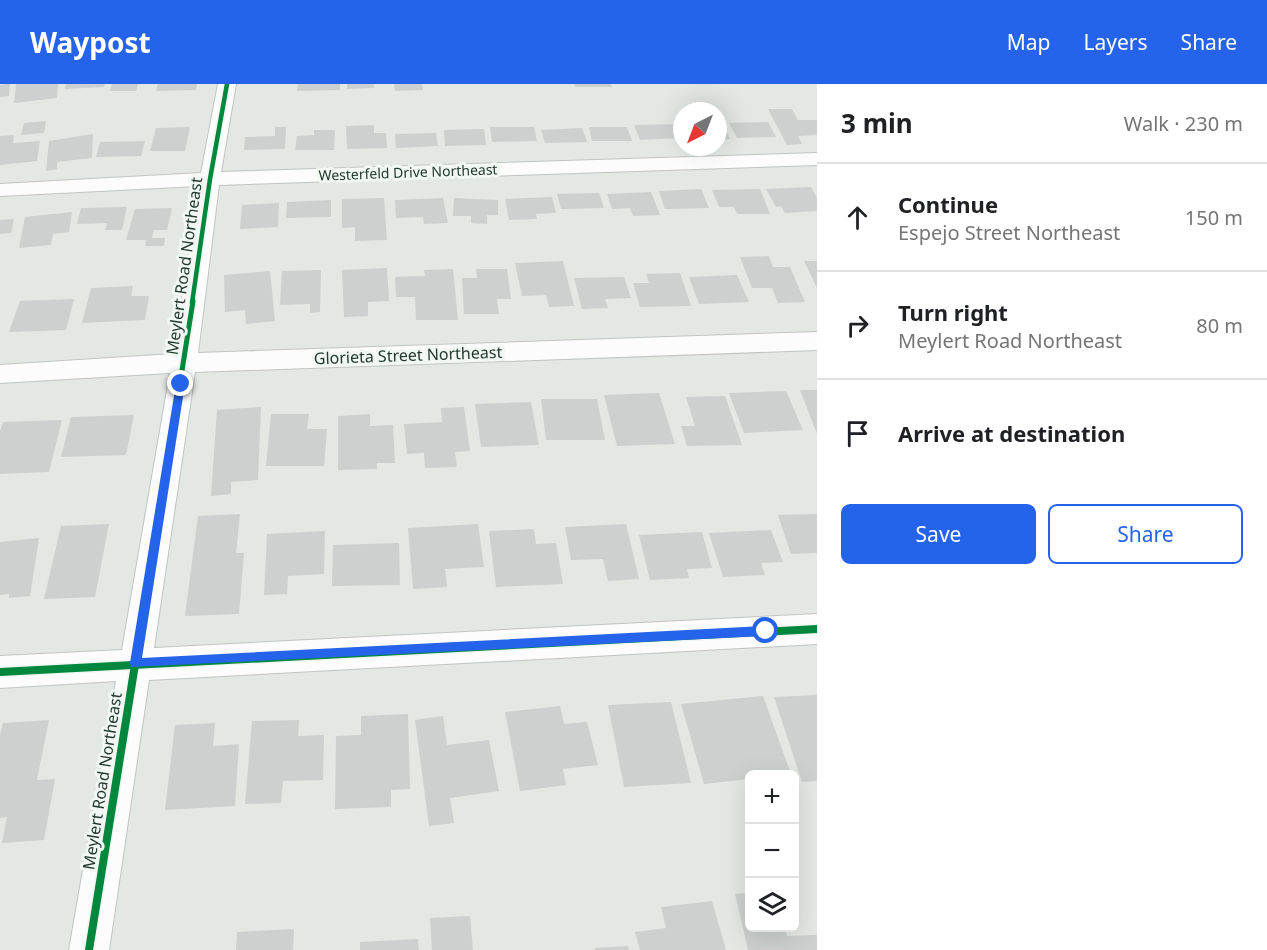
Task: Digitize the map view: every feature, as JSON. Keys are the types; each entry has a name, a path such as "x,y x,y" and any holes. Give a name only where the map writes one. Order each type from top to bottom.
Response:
{"street":[{"name":"Meylert Road Northeast","path":"89,950 184,363 210,178 227,84"},
{"name":"Westerfeld Drive Northeast","path":"0,190 210,178 817,159"},
{"name":"Glorieta Street Northeast","path":"0,374 184,363 817,341"},
{"path":"0,672 135,663 817,629"}],"building":[{"path":"10,84 9,96 0,97 0,85"},
{"path":"16,84 58,84 57,98 14,103"},
{"path":"66,84 105,84 104,87 65,89"},
{"path":"112,84 138,84 136,91 110,91"},
{"path":"158,84 197,84 196,90 156,91"},
{"path":"298,84 340,84 340,90 297,91"},
{"path":"347,84 374,84 374,88 347,89"},
{"path":"394,84 422,84 423,90 395,91"},
{"path":"574,84 611,84 612,87 575,87"},
{"path":"768,109 792,109 798,120 817,120 817,135 798,136 802,144 787,145"},
{"path":"46,121 44,133 21,135 24,123"},
{"path":"768,122 776,137 737,138 729,123"},
{"path":"673,124 673,138 640,140 634,125"},
{"path":"374,125 374,133 386,133 387,148 347,149 346,126"},
{"path":"190,127 185,151 150,151 156,128"},
{"path":"275,127 286,127 285,149 244,150 245,137 275,136"},
{"path":"490,127 534,127 537,141 492,142"},
{"path":"589,127 627,127 632,141 592,141"},
{"path":"582,128 587,142 545,143 541,130"},
{"path":"484,129 486,145 445,146 444,130"},
{"path":"314,130 335,130 334,150 295,150 297,136 314,135"},
{"path":"436,133 438,146 396,148 395,134"},
{"path":"93,134 92,158 57,162 57,169 46,171 49,141"},
{"path":"14,135 13,143 40,141 37,161 0,165 0,136"},
{"path":"145,141 141,156 96,157 100,142"},
{"path":"811,187 817,198 817,211 785,213 781,206 776,207 766,189"},
{"path":"701,189 709,208 665,209 659,191"},
{"path":"760,189 770,214 737,214 734,207 719,207 712,190"},
{"path":"651,192 660,215 633,216 630,208 612,209 607,194"},
{"path":"599,193 604,208 561,209 557,194"},
{"path":"552,197 556,213 536,214 537,219 509,220 505,199"},
{"path":"384,198 387,240 355,241 355,227 342,228 342,199"},
{"path":"443,198 448,223 424,224 423,217 396,218 395,200"},
{"path":"454,198 498,200 498,215 487,215 487,224 471,223 471,216 453,216"},
{"path":"331,200 331,217 286,218 287,202"},
{"path":"279,203 278,227 240,229 242,205"},
{"path":"127,207 122,230 105,230 107,223 77,224 81,208"},
{"path":"172,208 167,230 154,230 152,238 165,238 164,246 145,246 146,240 126,240 135,209"},
{"path":"72,212 69,232 53,234 51,245 19,248 25,217"},
{"path":"14,219 11,233 0,234 0,220"},
{"path":"769,256 773,267 790,267 805,302 778,303 772,288 752,288 740,257"},
{"path":"563,261 574,306 549,307 546,295 522,296 515,263"},
{"path":"804,261 817,261 817,288"},
{"path":"387,268 389,301 368,302 368,316 344,317 342,270"},
{"path":"453,269 458,320 416,320 415,297 396,297 395,277 425,276 424,270"},
{"path":"476,269 507,269 511,299 497,299 499,314 464,314 462,278 477,278"},
{"path":"321,270 320,312 310,313 310,304 280,305 282,271"},
{"path":"270,271 275,321 246,324 245,310 225,312 224,275"},
{"path":"680,273 691,306 640,307 633,283 649,283 646,274"},
{"path":"737,275 749,302 699,304 689,277"},
{"path":"624,277 631,298 605,299 608,308 582,309 574,278"},
{"path":"133,286 131,296 149,296 145,320 82,323 91,288"},
{"path":"74,299 66,330 9,332 20,301"},
{"path":"800,390 817,390 817,434"},
{"path":"786,391 803,430 744,433 729,393"},
{"path":"659,393 675,444 617,446 604,395"},
{"path":"725,396 742,445 687,446 681,426 695,426 686,397"},
{"path":"541,399 597,399 605,440 546,440"},
{"path":"531,402 539,445 481,447 475,404"},
{"path":"261,407 258,480 231,482 231,494 211,496 217,410"},
{"path":"464,407 470,451 455,452 457,467 425,468 424,453 407,454 404,424 442,422 441,408"},
{"path":"271,414 309,414 307,429 327,429 324,466 266,466"},
{"path":"370,414 370,426 393,425 395,463 377,463 377,469 338,470 338,416"},
{"path":"134,415 126,455 61,457 71,417"},
{"path":"62,420 49,472 0,474 0,431 3,422"},
{"path":"240,514 236,553 244,553 239,614 185,616 198,516"},
{"path":"817,514 817,553 791,554 778,515"},
{"path":"109,524 95,597 44,599 61,526"},
{"path":"478,524 484,567 445,569 447,587 413,589 408,528"},
{"path":"626,524 639,579 608,581 603,559 571,560 565,527"},
{"path":"534,529 536,544 556,543 563,584 496,587 489,531"},
{"path":"771,530 783,562 761,563 765,575 723,577 709,533"},
{"path":"325,531 324,574 288,576 287,594 264,595 267,534"},
{"path":"702,532 712,568 687,569 689,578 650,580 639,535"},
{"path":"39,538 30,596 9,598 9,594 0,595 0,542"},
{"path":"399,543 400,585 332,586 333,545"},
{"path":"817,695 817,781 802,782 774,697"},
{"path":"763,696 790,770 745,770 745,780 704,784 681,704"},
{"path":"671,702 691,783 624,787 608,705"},
{"path":"560,706 564,724 587,722 598,765 563,769 566,785 520,791 505,712"},
{"path":"408,714 410,789 391,790 391,807 335,809 336,736 361,735 361,716"},
{"path":"443,716 447,745 489,740 499,791 450,798 454,823 429,826 415,720"},
{"path":"49,720 37,780 55,779 44,840 2,843 7,817 0,818 0,735 3,723"},
{"path":"299,720 298,736 324,735 323,780 283,781 281,803 245,804 252,721"},
{"path":"215,723 213,746 239,744 235,806 165,810 175,725"},
{"path":"745,893 745,932 786,932 787,936 817,935 817,950 748,950 735,894"},
{"path":"712,901 726,950 640,950 635,932 666,928 661,907"},
{"path":"470,916 473,950 432,950 430,918"},
{"path":"294,929 293,950 236,950 237,932"},
{"path":"418,939 419,950 360,950 360,942"},
{"path":"628,946 629,950 595,950 595,948"}],"cycle path":[{"path":"89,950 184,363 210,179 227,84"},
{"path":"0,672 817,629"}],"route":[{"path":"181,384 135,663 766,631"}]}
